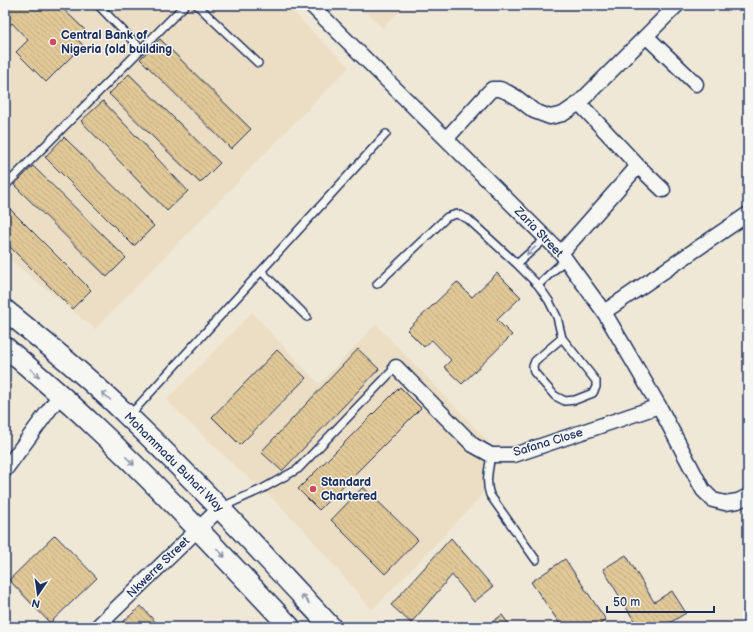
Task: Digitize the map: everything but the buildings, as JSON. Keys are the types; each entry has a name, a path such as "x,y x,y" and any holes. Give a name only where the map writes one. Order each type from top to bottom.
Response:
{"main road":[{"name":"Mohammadu Buhari Way","path":"5,310 54,349 129,416 220,508 331,627"},
{"path":"5,347 92,424 198,528 290,627"}],"street":[{"name":"Zaria Street","path":"311,5 563,256 604,312 659,406 703,490 713,500 726,503 738,501 748,496"},
{"path":"446,139 492,89 500,89 507,92 534,111 550,117 563,114 579,103 677,5"},
{"path":"646,36 696,84"},
{"path":"579,103 638,166 663,190"},
{"path":"563,256 638,166"},
{"path":"604,312 748,214"},
{"name":"Safana Close","path":"396,367 473,445 491,455 514,455 659,406"},
{"path":"5,470 60,395"},
{"name":"Nkwerre Street","path":"97,627 220,508"}],"lane":[{"path":"98,5 141,49"},
{"path":"5,186 185,5"},
{"path":"197,5 258,63"},
{"path":"129,416 386,134"},
{"path":"376,284 448,217 457,214 468,219 517,264 538,285 549,301 557,317 562,338 596,381 596,387 593,393 575,400 565,401 556,396 534,372 533,366 535,361 562,338"},
{"path":"517,264 546,238"},
{"path":"538,285 563,256"},
{"path":"261,271 307,317"},
{"path":"220,508 262,489 298,469 396,367"},
{"path":"491,455 487,481 490,495 536,560"}],"shaded area":[{"path":"5,5 286,5 349,67 95,329 5,256"},
{"path":"359,5 406,5 383,28"},
{"path":"252,312 319,384 376,324 488,441 482,496 372,610 303,529 166,400"}],"place":[{"name":"Central Bank of Nigeria (old building","path":"53,42"},
{"name":"Standard Chartered","path":"313,489"}]}
